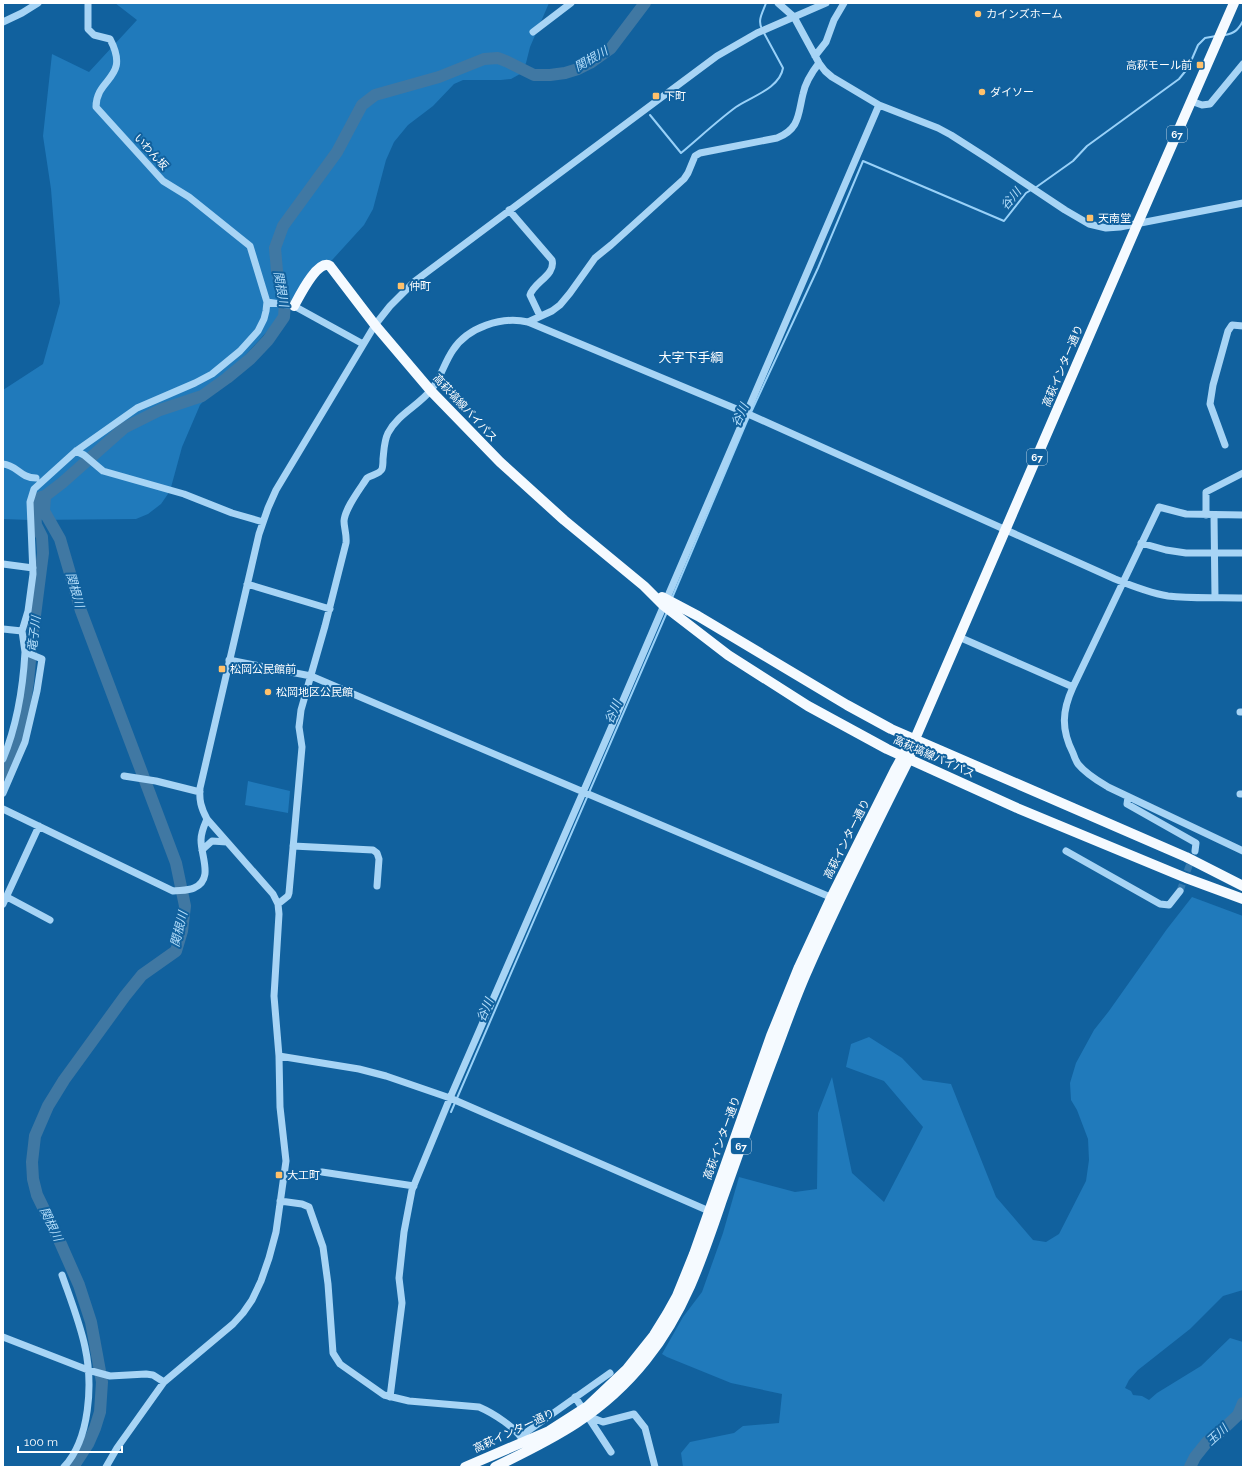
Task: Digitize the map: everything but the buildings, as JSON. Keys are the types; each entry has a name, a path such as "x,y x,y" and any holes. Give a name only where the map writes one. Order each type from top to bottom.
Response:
{"main road":[{"name":"高萩インター通り","path":"465,1467 477,1465 522,1439 548,1431 586,1413 626,1370 654,1335 677,1296 694,1254 771,1036 799,967 835,899 915,739 1233,5"},
{"name":"高萩塙線バイパス","path":"291,305 309,279 324,264 330,266 375,325 431,391 462,425 530,491 728,655 762,678 841,725 906,757 1017,808 1178,875 1243,899"},
{"name":"高萩塙線バイパス","path":"665,602 698,616 886,726 1186,857 1243,886"},
{"name":"高萩インター通り","path":"495,1467 553,1438 623,1386 646,1360 675,1319 686,1298 702,1258 780,1040 835,899"}],"street":[{"name":"いわん坂","path":"88,3 88,29 94,35 110,39 115,48 117,59 116,70 107,84 99,91 96,100 96,107 163,180 189,197 250,246 270,302"},
{"path":"533,32 571,3"},
{"path":"778,3 794,17 819,63 832,77 879,105 938,128 1089,224 1106,228 1137,225 1243,203"},
{"path":"106,1467 164,1382 233,1324 252,1300 262,1281 276,1232 286,1161 280,1107 279,1056 274,996 279,914 278,904 273,894 207,819 201,809 200,792 247,584 263,522 276,490 375,325 390,306 414,281 717,56 757,33 826,3"},
{"path":"815,56 826,42 834,20 844,3"},
{"path":"3,22 37,4"},
{"path":"528,322 552,311 560,305 595,258 684,179 695,156 700,153 778,138 788,133 794,126 799,114 803,92 814,69 819,63"},
{"path":"1191,101 1202,105 1210,104 1243,64"},
{"path":"390,1397 402,1303 399,1278 404,1232 414,1186 450,1098 879,105"},
{"path":"509,210 552,260 551,268 547,275 532,289 530,295 540,316"},
{"path":"3,759 11,740 22,689 25,652 22,631 28,611 33,568 30,502 34,489 76,450 137,408 196,383 212,374 240,351 258,331 264,320 270,302 291,305 363,344"},
{"path":"278,904 288,896 302,747 299,727 301,710 330,609 346,543 347,536 344,521 346,514 367,478 372,474 378,473 382,469 385,440 393,425 431,391 442,374 452,351 461,339 474,331 489,325 510,320 528,322 746,413 1005,530 1123,582 1153,593 1168,596 1195,598 1243,598"},
{"path":"1225,445 1210,404 1213,385 1228,331 1232,325 1243,326"},
{"path":"76,450 103,471 184,494 232,513 263,522"},
{"path":"3,464 10,465 29,478 36,478"},
{"path":"1206,515 1206,492 1243,473"},
{"path":"1243,515 1179,513 1159,507 1073,687 1066,703 1064,714 1064,727 1071,750 1078,764 1094,778 1128,797 1243,851"},
{"path":"1214,515 1215,598"},
{"path":"1141,543 1176,552 1214,554 1243,553"},
{"path":"3,564 33,568"},
{"path":"247,584 330,609"},
{"path":"3,629 22,631"},
{"path":"959,637 1073,687"},
{"path":"3,794 25,742 40,672 42,659 25,652"},
{"path":"229,660 311,676 835,899"},
{"path":"124,776 156,781 200,792"},
{"path":"1128,797 1127,804 1196,843 1195,851"},
{"path":"3,809 173,891 193,888 202,883 206,869 202,850 202,831 207,819"},
{"path":"3,904 38,826"},
{"path":"202,850 212,841 227,842"},
{"path":"293,846 373,850 377,853 379,859 377,886"},
{"path":"1066,851 1160,904 1169,905 1180,891"},
{"path":"7,896 50,920"},
{"path":"279,1056 359,1069 386,1076 450,1098 709,1210"},
{"path":"322,1172 414,1186"},
{"path":"280,1201 302,1204 309,1207 314,1218 323,1247 328,1284 333,1353 340,1364 384,1395 430,1404 479,1407 501,1420 522,1439 575,1397 610,1373"},
{"path":"62,1274 86,1348 89,1395 86,1416 76,1450 64,1467"},
{"path":"3,1337 88,1370 110,1376 153,1375 164,1382"},
{"path":"575,1397 611,1452"},
{"path":"586,1413 603,1422 634,1414 645,1428 655,1467"}],"shaded area":[{"path":"115,3 549,3 530,47 526,63 520,74 511,79 463,80 454,84 433,106 408,125 394,142 386,160 373,209 364,225 200,405 182,447 170,491 161,504 148,514 136,519 3,519 3,390 43,364 60,303 51,189 43,136 52,54 89,72 137,20"},
{"path":"248,781 290,791 288,813 245,805"},
{"path":"1192,897 1243,916 1243,1290 1223,1296 1190,1329 1138,1370 1129,1380 1125,1388 1131,1391 1133,1395 1142,1396 1149,1400 1157,1393 1201,1366 1230,1338 1243,1342 1243,1418 1202,1440 1196,1467 683,1467 681,1453 690,1442 734,1433 743,1426 779,1423 782,1394 731,1383 662,1354 683,1317 702,1292 723,1233 739,1177 795,1192 817,1189 818,1113 832,1077 852,1173 884,1202 923,1127 884,1081 846,1067 851,1044 869,1037 902,1058 923,1080 951,1084 996,1197 1033,1240 1046,1242 1059,1234 1086,1181 1089,1160 1088,1139 1077,1110 1071,1100 1070,1083 1076,1063 1094,1030"}],"waterway":[{"name":"関根川","path":"3,774 11,756 22,723 28,682 43,553 42,537 36,525 35,504 41,497 45,496 62,483 124,428 160,410 202,396 250,359 268,340 284,317 285,302 277,271 275,248 283,226 337,152 362,105 375,95 439,77 484,59 498,58 534,75 565,73 578,69 590,63 611,48 645,3"},
{"path":"762,29 760,19 766,3"},
{"name":"谷川","path":"1225,35 1236,31 1243,21"},
{"path":"650,115 681,153 736,107 771,86 781,75 783,68 764,33"},
{"name":"谷川","path":"1035,188 1073,161 1087,146 1179,79 1188,68 1198,45 1205,38 1216,36"},
{"name":"谷川","path":"672,598 747,421 818,268 863,161 1004,221 1026,193 1031,190"},
{"name":"関根川","path":"45,496 44,511 60,539 81,611 176,863 185,906 182,931 176,951 142,975 125,996 64,1080 48,1106 35,1136 32,1162 33,1179 37,1195 79,1285 91,1322 102,1382 100,1412 95,1428 88,1444 73,1467"},
{"name":"谷川","path":"451,1112 667,612"},
{"name":"玉川","path":"1190,1467 1195,1457 1207,1442 1238,1415 1243,1403"}],"tunnel":[{"path":"1180,891 1193,855"}],"place":[{"name":"カインズホーム","path":"978,14"},
{"name":"高萩モール前","path":"1200,65"},
{"name":"ダイソー","path":"982,92"},
{"name":"下町","path":"656,96"},
{"name":"天南堂","path":"1090,218"},
{"name":"仲町","path":"401,286"},
{"name":"松岡公民館前","path":"222,669"},
{"name":"松岡地区公民館","path":"268,692"},
{"name":"大工町","path":"279,1175"}],"district":[{"name":"大字下手綱","path":"691,357"}],"water label":[{"name":"竜子川","path":"34,634"}]}
